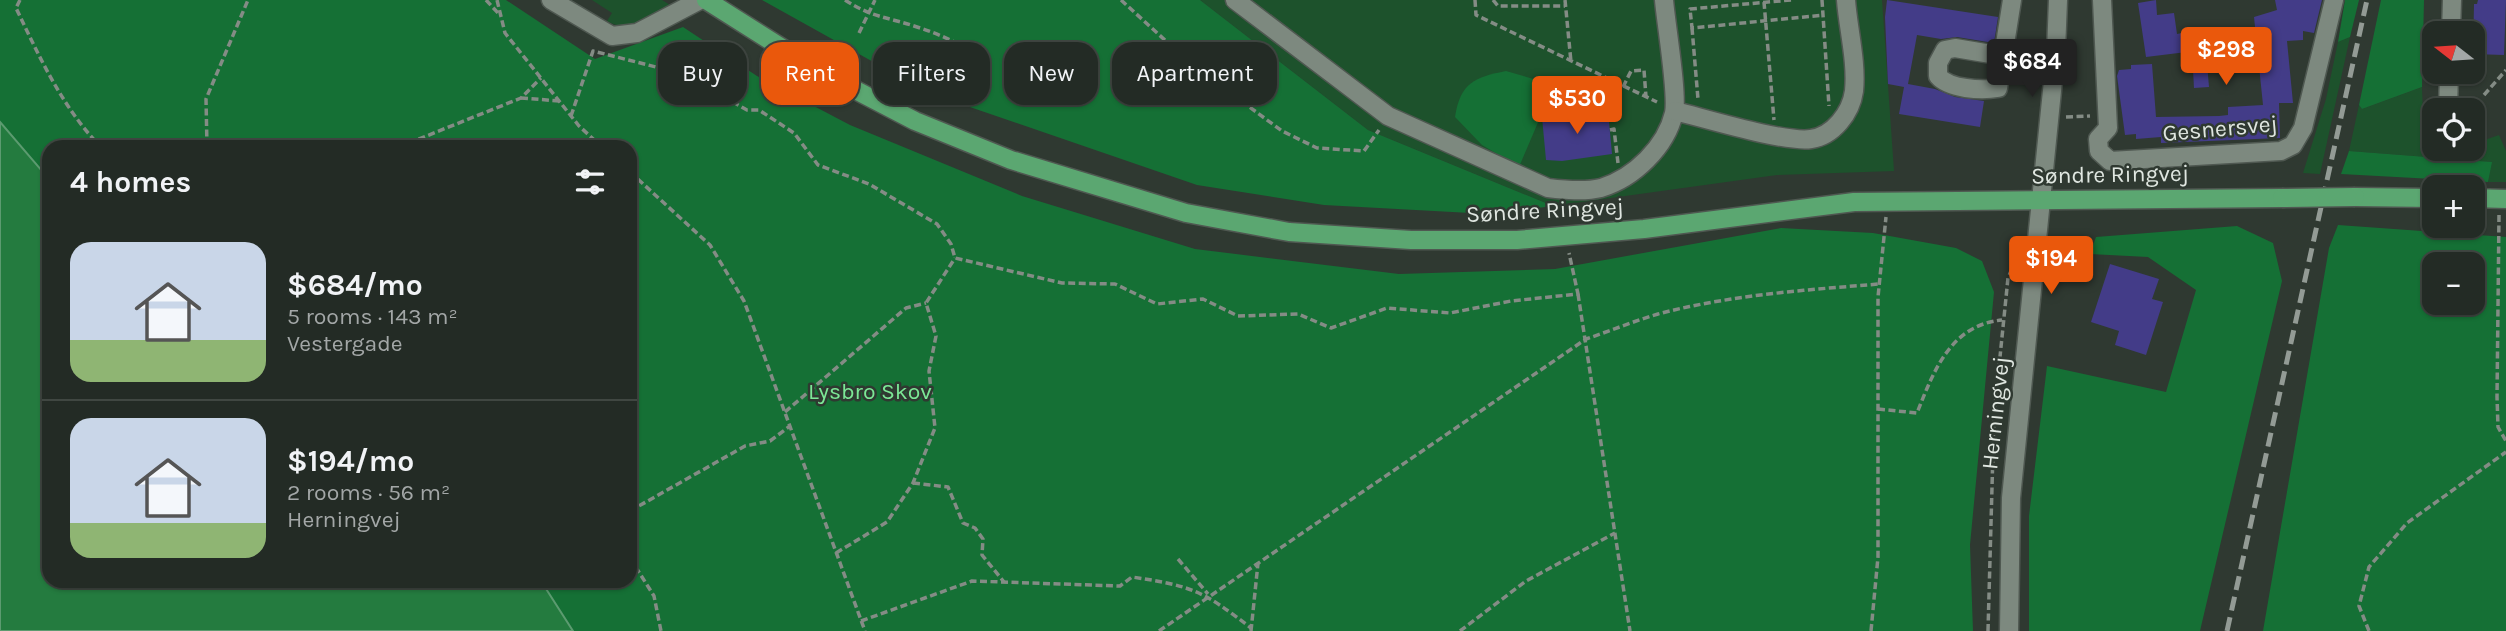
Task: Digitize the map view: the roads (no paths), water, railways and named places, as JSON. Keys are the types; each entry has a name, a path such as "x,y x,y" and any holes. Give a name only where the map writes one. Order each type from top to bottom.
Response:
{"main road":[{"name":"Søndre Ringvej","path":"706,0 817,70 915,121 1024,164 1186,213 1289,232 1517,240 1644,229 1800,207 1888,201 2422,198"},
{"path":"2485,198 2503,199"}],"street":[{"path":"551,0 612,36 637,33 699,0"},
{"path":"1235,0 1388,116 1548,188 1574,191 1602,187 1630,173 1653,154 1667,131 1675,111 1664,0"},
{"path":"1675,111 1775,135 1811,139 1831,131 1846,115 1854,91 1846,0"},
{"path":"2003,56 2012,0"},
{"name":"Herningvej","path":"2008,631 2011,498 2050,117 2058,0"},
{"name":"Gesnersvej","path":"2102,0 2108,128 2098,139 2099,151 2110,161 2281,151 2293,145 2303,128 2334,0"},
{"path":"2451,21 2452,0"}],"railway":[{"path":"2227,631 2367,0"}],"park label":[{"name":"Lysbro Skov","path":"870,391"}]}
